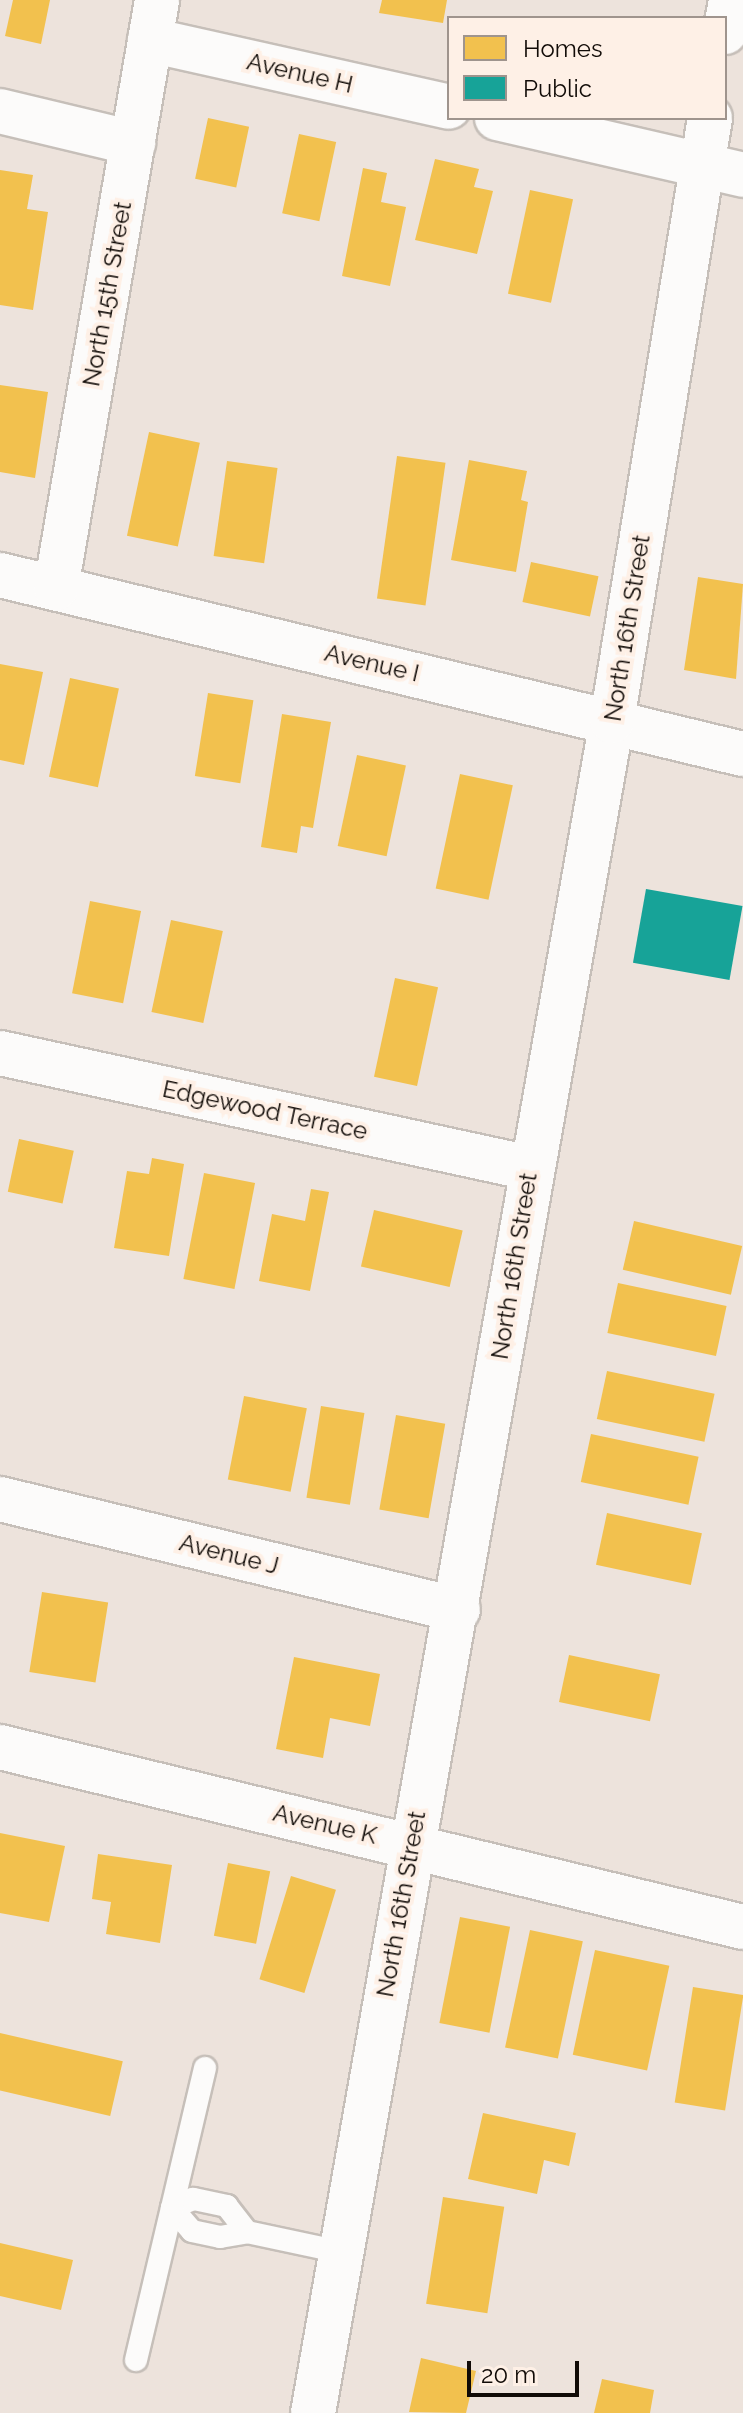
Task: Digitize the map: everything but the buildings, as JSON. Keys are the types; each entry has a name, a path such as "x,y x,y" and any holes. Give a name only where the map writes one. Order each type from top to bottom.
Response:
{"street":[{"path":"727,21 731,0"},
{"name":"Avenue H","path":"154,20 447,106"},
{"name":"North 15th Street","path":"56,588 154,20"},
{"path":"0,111 133,143"},
{"path":"506,120 723,169"},
{"name":"North 16th Street","path":"313,2413 411,1844 458,1610 530,1168 612,721 723,169 711,120"},
{"name":"Avenue I","path":"0,575 743,754"},
{"name":"Edgewood Terrace","path":"0,1053 530,1168"},
{"name":"Avenue J","path":"0,1499 458,1610"},
{"name":"Avenue K","path":"0,1747 411,1844 743,1927"}],"lane":[{"path":"136,2360 205,2068"},
{"path":"172,2208 193,2199 227,2206 247,2232"},
{"path":"172,2208 192,2231 220,2237 247,2232 341,2252"}]}
